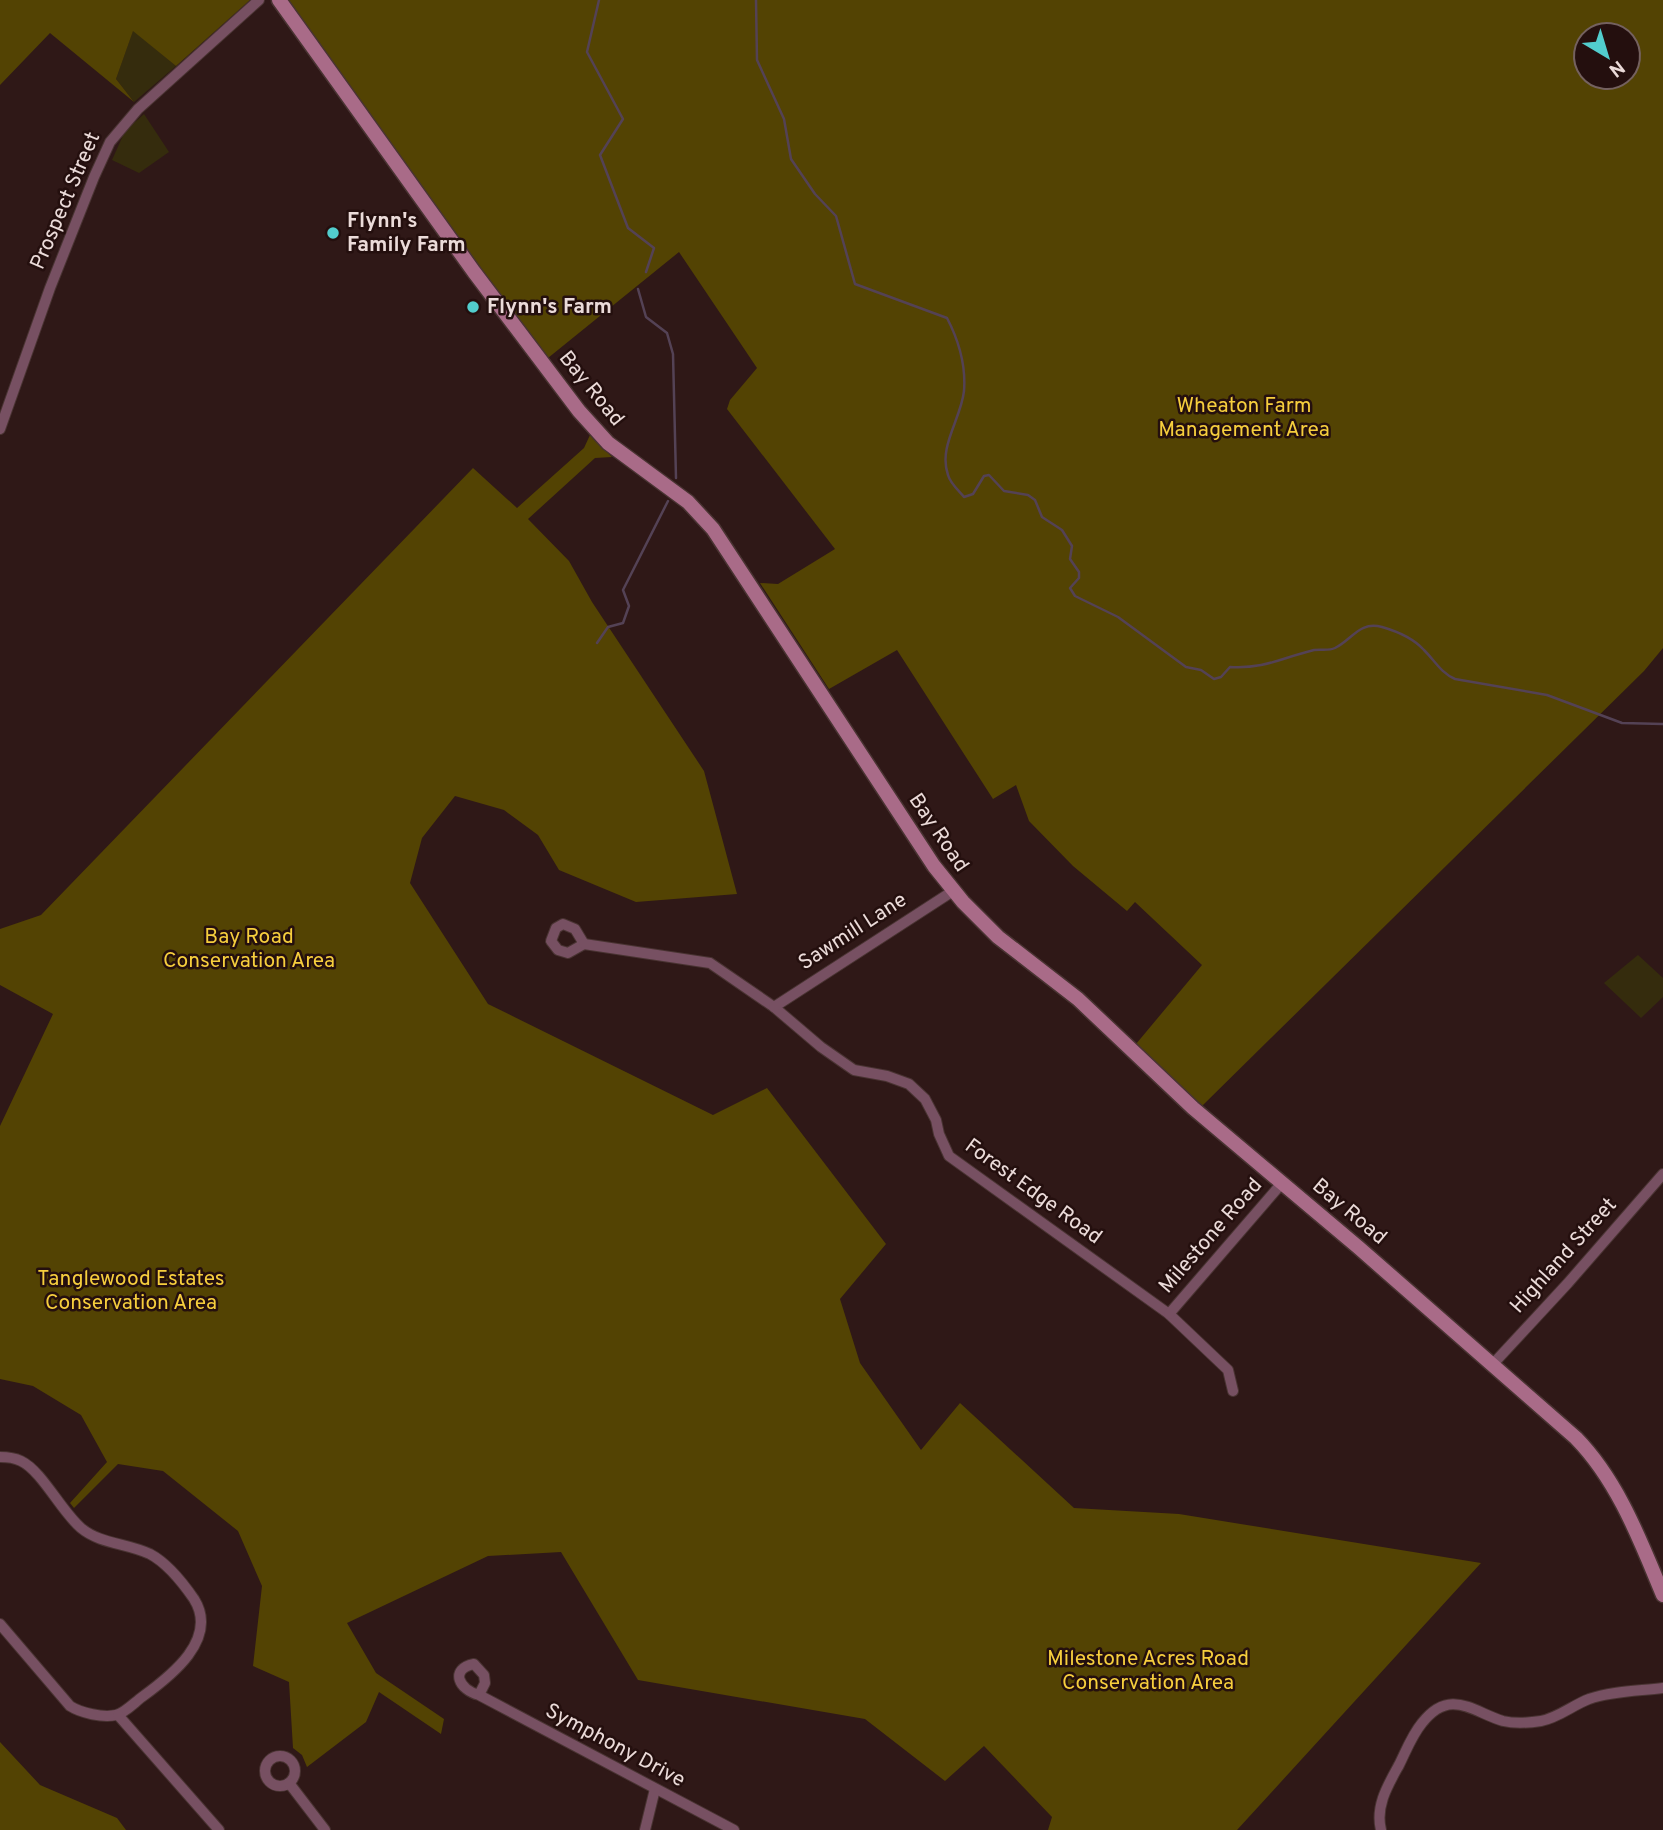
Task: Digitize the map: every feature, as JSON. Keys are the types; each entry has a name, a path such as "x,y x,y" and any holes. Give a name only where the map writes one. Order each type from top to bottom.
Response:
{"main road":[{"name":"Bay Road","path":"279,0 448,236 579,411 608,443 688,502 713,529 953,891 998,937 1077,999 1192,1108 1576,1438 1599,1466 1626,1513 1663,1595"}],"street":[{"name":"Prospect Street","path":"0,429 50,288 110,142 138,109 259,0"},
{"name":"Sawmill Lane","path":"774,1007 953,891"},
{"name":"Forest Edge Road","path":"584,944 710,963 774,1007 821,1047 854,1070 887,1076 909,1084 925,1099 949,1156 1169,1314 1228,1370 1233,1391"},
{"name":"Highland Street","path":"1493,1364 1663,1174"},
{"name":"Milestone Road","path":"1169,1314 1282,1183"},
{"path":"0,1457 20,1461 32,1469 73,1521 93,1537 149,1553 165,1563 194,1600 200,1615 198,1634 189,1656 168,1678 118,1714 84,1712 70,1706 0,1624"},
{"path":"1381,1830 1380,1809 1388,1786 1420,1725 1437,1710 1467,1705 1503,1721 1527,1723 1551,1718 1581,1702 1601,1696 1663,1688"},
{"name":"Symphony Drive","path":"480,1695 734,1830"},
{"path":"118,1714 219,1830"},
{"path":"289,1783 325,1830"},
{"path":"645,1830 654,1788"}],"shaded area":[{"path":"133,30 176,66 134,102 116,79"},
{"path":"144,114 169,152 139,173 112,160 125,131"},
{"path":"1638,955 1663,978 1663,997 1641,1018 1604,983"}],"green space":[{"path":"0,0 250,0 176,66 133,31 116,79 134,102 50,33 0,85"},
{"name":"Wheaton Farm Management Area","path":"287,0 1663,0 1663,648 1644,671 1202,1106 1136,1044 1202,965 1135,902 1127,911 1073,866 1029,821 1016,785 993,799 897,650 829,689 760,583 778,584 835,549 727,409 730,400 757,368 679,252 548,358"},
{"path":"590,435 612,457 595,458 528,519 569,561 592,602 704,771 737,894 636,902 559,870 538,835 504,810 455,796 422,838 410,883 488,1004 713,1115 767,1088 886,1244 840,1299 860,1363 921,1450 960,1403 1074,1508 1179,1514 1481,1563 1237,1830 1048,1830 1052,1817 984,1746 945,1781 865,1719 638,1680 561,1552 488,1556 347,1623 376,1673 444,1719 441,1734 379,1692 366,1722 307,1767 302,1755 293,1748 289,1682 253,1666 262,1586 238,1531 163,1471 118,1464 74,1508 70,1503 107,1462 81,1415 33,1386 0,1379 0,1126 53,1014 0,985 0,929 41,915 473,468 517,508 584,448"},
{"path":"0,1742 40,1785 117,1818 126,1830 0,1830"}],"waterway":[{"path":"599,0 587,52 623,119 600,155 628,228 654,248 646,272"},
{"path":"756,0 757,60 784,119 791,159 815,194 836,216 855,284 947,318 955,335 963,363 964,391 946,454 951,481 964,497 973,494 984,476 989,475 1004,491 1028,495 1035,500 1042,517 1062,530 1072,546 1070,559 1079,572 1079,578 1070,588 1075,596 1118,617 1186,667 1201,670 1214,679 1221,677 1230,667 1263,665 1314,650 1333,649 1367,626 1374,626 1393,631 1415,642 1442,670 1455,679 1547,695 1622,723 1663,724"},
{"path":"638,289 646,317 667,333 673,354 676,478"},
{"path":"597,643 608,627 623,623 629,606 623,590 668,501"}],"place":[{"name":"Flynn's Family Farm","path":"333,233"},
{"name":"Flynn's Farm","path":"473,307"}],"park label":[{"name":"Bay Road Conservation Area","path":"249,949"},
{"name":"Tanglewood Estates Conservation Area","path":"131,1291"},
{"name":"Milestone Acres Road Conservation Area","path":"1148,1671"}]}
